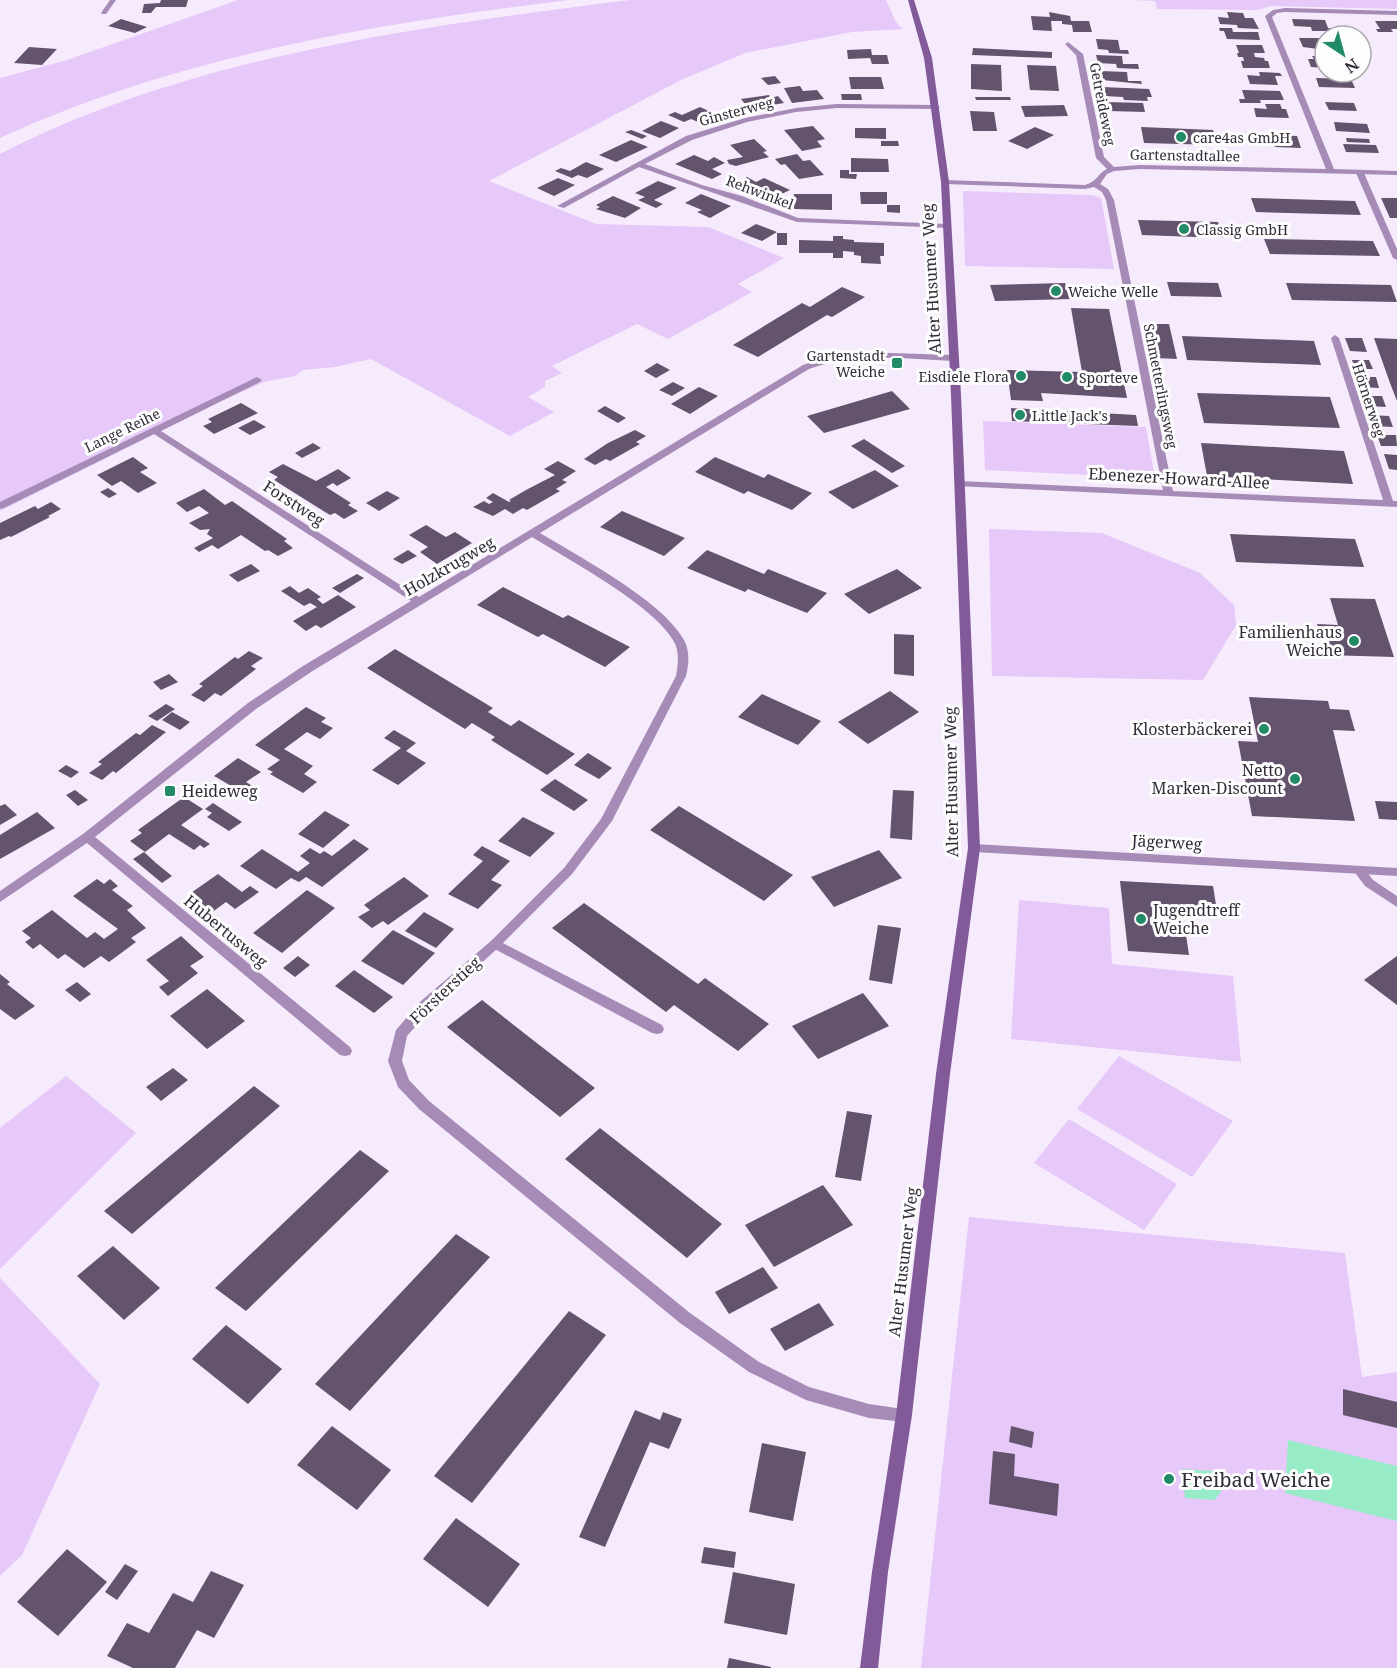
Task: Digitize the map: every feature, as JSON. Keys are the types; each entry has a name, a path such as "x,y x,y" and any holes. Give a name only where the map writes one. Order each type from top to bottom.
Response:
{"street":[{"path":"105,13 113,0"},
{"name":"Alter Husumer Weg","path":"869,1668 880,1572 903,1415 943,1074 974,848 945,182 928,58 911,0"},
{"path":"1331,172 1268,16 1275,10 1397,13"},
{"name":"Getreideweg","path":"1068,44 1078,54 1100,158 1112,169"},
{"name":"Ginsterweg","path":"561,206 689,138 745,120 837,106 936,107"},
{"name":"Rehwinkel","path":"640,165 797,220 947,226"},
{"name":"Gartenstadtallee","path":"1096,185 1102,180 1104,173 1112,169 1140,167 1397,173"},
{"path":"1360,173 1397,258"},
{"path":"945,182 1066,188 1096,185"},
{"name":"Schmetterlingsweg","path":"1096,185 1105,191 1110,200 1168,492"},
{"name":"Hörnerweg","path":"1335,338 1393,504"},
{"name":"Holzkrugweg","path":"0,897 87,837 252,706 344,645 818,362 849,356 953,358"},
{"name":"Lange Reihe","path":"0,506 257,380"},
{"name":"Forstweg","path":"154,430 418,601"},
{"name":"Ebenezer-Howard-Allee","path":"959,484 1393,504"},
{"name":"Försterstieg","path":"534,533 612,583 660,618 678,639 685,660 681,676 606,820 568,871 495,944 426,1005 400,1034 395,1061 404,1083 424,1105 685,1318 754,1367 806,1393 869,1411 903,1415"},
{"name":"Hubertusweg","path":"87,837 345,1051"},
{"name":"Jägerweg","path":"974,848 1397,872"},
{"path":"1359,870 1369,883 1397,902"},
{"path":"495,944 657,1029"}],"shaded area":[{"path":"238,0 570,0 352,32 208,64 68,109 0,138 0,78 67,60"},
{"path":"630,0 886,0 896,22 903,29 852,32 745,53 681,80 489,181 596,224 708,227 784,258 738,284 752,292 668,339 637,324 552,366 562,373 545,381 545,387 528,397 554,412 510,436 371,359 335,367 303,370 295,376 264,382 0,511 0,154 74,120 150,92 228,69 388,34"},
{"path":"1131,0 1397,0 1397,9 1271,6 1258,10 1157,9 1155,1"},
{"path":"963,191 1092,195 1101,198 1114,269 965,266"},
{"path":"983,421 1146,427 1155,478 985,470"},
{"path":"989,529 1102,533 1200,573 1234,605 1236,625 1203,680 992,676"},
{"path":"1019,900 1109,908 1112,964 1233,976 1241,1062 1011,1039"},
{"path":"1119,1056 1233,1121 1192,1177 1077,1109"},
{"path":"66,1076 136,1133 0,1269 0,1128"},
{"path":"1069,1119 1177,1184 1144,1230 1034,1163"},
{"name":"Freibad Weiche","path":"969,1217 1345,1253 1362,1377 1397,1372 1397,1668 921,1668"},
{"path":"0,1278 100,1384 22,1555 0,1576"},
{"path":"1288,1440 1397,1466 1397,1521 1285,1493"},
{"path":"1182,1469 1226,1472 1228,1481 1215,1500 1185,1498"}],"building":[{"path":"161,0 188,0 186,7 156,7 151,13 142,13 144,4 160,3"},
{"path":"1049,12 1070,16 1071,21 1089,21 1092,32 1073,32 1072,25 1062,24 1062,21 1051,21 1052,31 1033,30 1031,16 1050,17"},
{"path":"1227,12 1243,13 1245,18 1253,18 1259,29 1220,24 1218,17 1229,18"},
{"path":"121,19 147,27 135,33 108,26"},
{"path":"1292,19 1325,20 1326,24 1313,24 1313,31 1311,27 1294,26"},
{"path":"1375,21 1397,21 1397,29 1391,29 1393,32 1378,32 1376,29 1380,29"},
{"path":"1219,28 1232,28 1233,32 1258,32 1260,40 1227,39 1224,31 1220,31"},
{"path":"1299,38 1313,38 1313,48 1303,47"},
{"path":"1096,39 1118,40 1120,50 1128,50 1129,54 1109,53 1108,50 1098,49"},
{"path":"1236,45 1262,45 1265,53 1254,53 1255,57 1264,58 1268,61 1270,68 1243,68 1241,61 1244,61 1243,57 1238,57"},
{"path":"29,47 57,49 42,65 14,63"},
{"path":"973,48 1052,52 1052,58 972,55"},
{"path":"871,49 872,55 887,55 889,64 872,64 870,58 848,59 847,50"},
{"path":"1096,55 1122,56 1123,64 1138,64 1139,69 1117,68 1116,64 1098,63"},
{"path":"1308,59 1313,59 1313,67 1311,67"},
{"path":"971,64 1001,65 1002,91 971,89"},
{"path":"1027,65 1056,66 1059,91 1030,90"},
{"path":"1100,71 1127,72 1128,81 1141,81 1142,84 1102,80"},
{"path":"1259,72 1280,73 1282,76 1275,76 1278,85 1250,84 1247,75 1260,76"},
{"path":"775,76 781,83 768,85 761,78"},
{"path":"849,77 881,77 884,89 851,89"},
{"path":"1318,84 1353,84 1355,88 1319,87"},
{"path":"800,86 803,91 817,90 824,99 792,103 784,88"},
{"path":"1102,87 1149,89 1152,97 1147,97 1148,101 1104,96"},
{"path":"1242,90 1280,91 1284,100 1240,103 1239,99 1245,99"},
{"path":"841,94 861,94 862,100 842,100"},
{"path":"769,95 771,98 778,96 784,103 767,106 769,108 749,109 741,99"},
{"path":"975,97 1010,97 1011,100 976,100"},
{"path":"1107,102 1143,103 1145,112 1109,111"},
{"path":"1325,102 1354,103 1357,111 1329,110"},
{"path":"1265,104 1280,104 1282,109 1286,109 1289,118 1256,117 1254,108 1267,109"},
{"path":"1064,105 1068,116 1025,117 1021,106"},
{"path":"700,107 715,114 698,122 691,119 684,122 668,115 675,112 682,115"},
{"path":"970,111 994,112 997,131 973,131"},
{"path":"661,121 679,128 660,138 642,131"},
{"path":"1334,122 1367,124 1370,133 1336,131"},
{"path":"813,126 825,139 817,141 822,147 802,151 784,130"},
{"path":"1035,127 1054,135 1027,149 1008,141"},
{"path":"1141,127 1213,130 1217,145 1144,143"},
{"path":"855,128 886,128 886,139 855,138"},
{"path":"631,130 647,136 642,139 625,132"},
{"path":"1271,135 1297,136 1301,148 1275,147"},
{"path":"1346,138 1369,139 1370,143 1347,142"},
{"path":"754,139 767,151 763,152 769,157 736,166 729,164 727,160 743,157 730,145"},
{"path":"631,140 648,147 616,162 599,155"},
{"path":"881,141 898,141 899,146 881,146"},
{"path":"1343,144 1376,145 1379,153 1346,152"},
{"path":"797,154 803,161 810,160 824,175 799,179 785,164 781,165 775,159"},
{"path":"694,155 708,161 714,157 725,163 712,169 722,174 712,179 675,164"},
{"path":"851,158 888,159 889,172 851,172"},
{"path":"586,162 604,169 587,178 578,175 572,178 555,171 561,168 570,171"},
{"path":"840,170 849,170 849,174 857,174 856,179 840,178"},
{"path":"747,177 756,182 764,178 790,190 773,198 764,195 757,198 730,186"},
{"path":"558,178 575,185 554,196 537,188"},
{"path":"658,181 677,188 654,200 663,204 656,208 638,200 645,197 635,193"},
{"path":"860,192 887,192 887,204 861,204"},
{"path":"701,194 731,206 710,218 697,212 702,210 685,203"},
{"path":"794,194 832,194 832,210 794,209"},
{"path":"613,196 641,208 625,218 596,209 600,207 596,205"},
{"path":"1251,198 1355,201 1361,215 1256,212"},
{"path":"1381,198 1397,198 1397,218 1390,218"},
{"path":"887,205 900,205 900,213 887,212"},
{"path":"1138,220 1218,222 1223,238 1142,235"},
{"path":"756,224 777,232 762,241 741,233"},
{"path":"777,233 787,233 787,245 777,245"},
{"path":"833,236 843,236 843,239 854,240 854,242 884,243 884,256 880,256 881,264 861,263 861,256 854,255 854,252 843,251 843,258 833,258 833,253 799,253 799,240 833,241"},
{"path":"1264,239 1373,241 1380,256 1270,254"},
{"path":"1167,282 1218,283 1222,297 1171,296"},
{"path":"1065,283 1071,299 995,301 990,285"},
{"path":"1286,283 1391,285 1397,302 1292,300"},
{"path":"842,287 865,297 832,317 827,315 758,357 733,345 802,303 810,307"},
{"path":"1071,308 1109,309 1127,398 1041,393 1043,401 1011,400 1007,370 1082,372"},
{"path":"1149,324 1169,324 1177,359 1156,358"},
{"path":"1182,336 1314,341 1321,365 1187,360"},
{"path":"1345,338 1362,338 1367,352 1350,351"},
{"path":"1374,338 1397,339 1397,401 1390,383"},
{"path":"1352,360 1369,360 1373,369 1355,369"},
{"path":"657,363 670,370 656,378 644,371"},
{"path":"1358,377 1376,377 1379,388 1361,387"},
{"path":"673,382 685,388 672,396 659,390"},
{"path":"699,387 718,396 690,414 671,404"},
{"path":"892,391 910,409 824,433 807,416"},
{"path":"1197,393 1330,397 1340,428 1204,423"},
{"path":"1364,396 1382,396 1386,407 1368,406"},
{"path":"241,403 258,413 214,434 203,426 212,422 208,419"},
{"path":"605,406 626,418 618,423 597,411"},
{"path":"1011,408 1136,415 1138,426 1012,421"},
{"path":"1370,415 1389,416 1393,427 1374,426"},
{"path":"254,420 266,427 250,435 238,428"},
{"path":"635,430 646,436 636,442 640,444 610,461 606,459 595,465 584,459 608,443"},
{"path":"1377,435 1396,435 1397,446 1381,446"},
{"path":"864,439 905,466 892,473 851,446"},
{"path":"313,443 321,448 302,458 295,453"},
{"path":"1201,443 1344,451 1353,484 1207,476"},
{"path":"1384,454 1397,455 1397,470 1389,469"},
{"path":"133,457 148,468 140,472 157,483 138,493 121,481 112,486 97,475"},
{"path":"715,457 764,478 768,474 812,493 792,510 748,491 744,494 695,472"},
{"path":"558,461 576,471 562,480 567,482 556,489 560,491 527,510 523,508 513,514 505,509 493,516 473,507 484,501 489,504 493,502 486,498 493,493 511,501 509,500 555,475 544,469"},
{"path":"283,464 316,481 338,469 351,478 337,486 333,483 326,487 351,503 348,505 358,511 344,519 335,513 330,515 325,512 274,480 278,477 269,472"},
{"path":"875,470 899,486 853,509 828,492"},
{"path":"108,488 117,494 109,498 100,492"},
{"path":"204,489 225,505 232,501 287,539 284,541 293,548 278,556 268,550 265,551 241,535 218,549 212,545 199,552 194,548 213,538 207,534 210,529 200,530 189,523 209,513 199,506 187,512 176,503"},
{"path":"387,491 400,498 379,511 366,503"},
{"path":"51,502 61,509 11,537 0,540 0,523 35,506 38,509"},
{"path":"622,511 685,538 664,556 600,527"},
{"path":"426,525 446,537 455,532 472,543 437,564 420,552 428,547 409,535"},
{"path":"1230,534 1355,539 1364,567 1236,562"},
{"path":"408,550 417,556 402,564 393,559"},
{"path":"707,550 764,574 768,569 827,593 807,613 748,589 745,592 687,568"},
{"path":"251,564 260,571 238,582 229,575"},
{"path":"897,569 922,588 869,614 844,594"},
{"path":"357,574 364,578 340,593 332,588"},
{"path":"290,586 299,593 308,588 321,597 317,599 323,604 338,595 356,607 321,628 316,625 306,631 293,621 317,607 310,603 304,606 281,591"},
{"path":"503,587 563,618 568,615 630,647 605,667 543,634 538,637 477,605"},
{"path":"1330,598 1375,599 1394,657 1326,655 1317,624 1338,625"},
{"path":"894,634 914,635 914,676 894,674"},
{"path":"395,649 493,708 488,712 511,726 519,720 575,754 547,775 491,740 495,737 472,723 465,729 367,668"},
{"path":"249,651 263,658 251,666 256,669 221,696 215,693 204,702 191,695 203,686 199,684 235,657 238,659"},
{"path":"169,674 178,682 161,690 153,682"},
{"path":"890,691 919,712 868,744 838,722"},
{"path":"762,694 821,721 798,745 738,717"},
{"name":"Netto Marken-Discount","path":"1249,697 1328,701 1330,709 1349,710 1355,731 1333,730 1355,821 1252,816 1238,741 1258,742"},
{"path":"166,704 175,709 157,721 148,716"},
{"path":"306,707 326,718 321,722 333,728 320,739 307,732 284,749 313,766 304,774 317,782 303,793 270,774 273,772 267,769 280,760 255,745"},
{"path":"172,712 190,722 180,730 162,720"},
{"path":"152,725 166,732 116,773 113,771 102,780 89,773 102,764 98,762 136,733 140,735"},
{"path":"394,730 416,743 406,751 426,763 398,785 372,770 401,748 384,738"},
{"path":"588,753 612,768 599,779 574,765"},
{"path":"238,758 261,772 246,782 254,787 245,794 214,776"},
{"path":"66,765 79,772 71,778 58,771"},
{"path":"555,779 588,800 574,811 540,790"},
{"path":"75,790 88,800 78,806 66,795"},
{"path":"893,790 914,791 912,840 890,838"},
{"path":"184,797 203,809 181,825 210,844 204,848 200,845 194,850 169,834 145,852 130,841 142,833 138,830"},
{"path":"1375,801 1397,802 1397,820 1379,819"},
{"path":"213,803 242,822 229,831 207,817 212,813 205,809"},
{"path":"5,804 17,815 0,825 0,806"},
{"path":"679,806 793,875 764,901 650,830"},
{"path":"325,811 350,825 323,848 298,834"},
{"path":"37,812 55,828 0,859 0,835"},
{"path":"523,817 555,833 530,857 498,841"},
{"path":"354,839 369,849 322,887 306,877 299,882 291,878 276,889 240,866 262,849 298,872 310,863 300,856 310,848 320,854 324,851 332,856"},
{"path":"482,846 510,861 491,880 502,885 478,909 448,894 483,861 473,855"},
{"path":"879,850 902,878 834,907 811,877"},
{"path":"144,852 172,876 162,883 133,859"},
{"path":"218,874 242,892 250,886 259,892 235,909 226,902 211,913 188,895"},
{"path":"404,877 429,896 388,925 383,921 372,928 358,917 370,910 364,905"},
{"path":"97,879 104,884 110,879 118,886 112,890 133,906 127,910 146,928 131,938 136,942 109,962 101,956 84,968 65,954 58,959 40,944 33,949 25,942 31,938 22,931 52,910 87,938 95,932 104,939 118,929 73,896"},
{"name":"Jugendtreff Weiche","path":"1120,881 1213,886 1217,911 1156,908 1158,927 1185,928 1189,955 1128,951"},
{"path":"307,890 335,908 282,953 253,933"},
{"path":"584,903 698,984 705,978 769,1024 738,1051 674,1005 666,1012 552,928"},
{"path":"424,912 454,929 436,948 405,931"},
{"path":"878,925 901,928 892,984 869,980"},
{"path":"393,930 435,953 403,985 361,961"},
{"path":"181,936 204,957 190,966 198,973 168,996 159,987 169,981 146,960"},
{"path":"298,956 310,965 295,977 283,968"},
{"path":"1397,956 1397,1005 1364,980"},
{"path":"354,970 393,997 374,1013 335,986"},
{"path":"0,974 10,982 7,984 35,1006 15,1020 0,1009"},
{"path":"77,982 91,994 80,1002 65,990"},
{"path":"207,989 245,1021 207,1049 170,1016"},
{"path":"863,993 889,1026 818,1059 792,1026"},
{"path":"482,1000 595,1088 560,1117 447,1027"},
{"path":"173,1068 188,1080 161,1101 146,1087"},
{"path":"254,1086 280,1106 132,1234 104,1211"},
{"path":"847,1111 872,1115 861,1181 835,1177"},
{"path":"600,1128 722,1224 687,1258 565,1159"},
{"path":"360,1150 389,1171 246,1311 215,1288"},
{"path":"823,1185 853,1225 774,1267 745,1225"},
{"path":"456,1234 490,1257 350,1411 315,1384"},
{"path":"113,1246 160,1288 124,1320 77,1276"},
{"path":"763,1267 778,1288 729,1314 715,1292"},
{"path":"819,1303 834,1325 785,1351 770,1329"},
{"path":"569,1311 606,1335 472,1503 434,1476"},
{"path":"226,1325 282,1369 248,1404 192,1359"},
{"path":"1343,1389 1397,1402 1397,1428 1343,1415"},
{"path":"635,1410 660,1420 663,1412 682,1419 669,1449 650,1442 605,1547 579,1537"},
{"path":"332,1426 391,1470 357,1510 297,1465"},
{"path":"1011,1426 1034,1432 1032,1448 1009,1442"},
{"path":"762,1443 806,1452 793,1521 749,1512"},
{"path":"993,1451 1015,1454 1014,1476 1059,1484 1057,1516 989,1504"},
{"path":"456,1518 520,1564 488,1607 423,1559"},
{"path":"704,1547 736,1552 734,1568 701,1563"},
{"path":"67,1549 107,1582 58,1636 17,1602"},
{"path":"125,1564 138,1571 117,1600 105,1592"},
{"path":"211,1571 244,1585 214,1638 197,1630 175,1668 133,1668 107,1656 127,1623 149,1633 173,1593 193,1602"},
{"path":"733,1572 795,1584 787,1635 724,1623"},
{"path":"729,1658 771,1667 771,1668 727,1668"}],"place":[{"name":"care4as GmbH","path":"1181,137"},
{"name":"Classig GmbH","path":"1184,229"},
{"name":"Weiche Welle","path":"1056,291"},
{"name":"Gartenstadt Weiche","path":"897,363"},
{"name":"Eisdiele Flora","path":"1021,376"},
{"name":"Sporteve","path":"1067,377"},
{"name":"Little Jack's","path":"1020,415"},
{"name":"Familienhaus Weiche","path":"1354,641"},
{"name":"Klosterbäckerei","path":"1264,729"},
{"name":"Netto Marken-Discount","path":"1295,779"},
{"name":"Heideweg","path":"170,791"},
{"name":"Jugendtreff Weiche","path":"1141,919"},
{"name":"Freibad Weiche","path":"1169,1479"}]}
